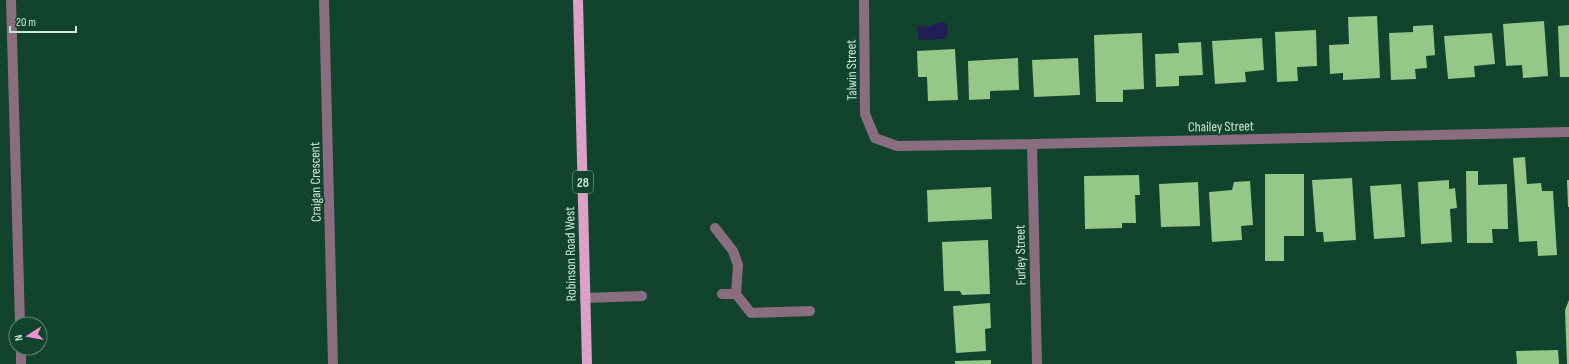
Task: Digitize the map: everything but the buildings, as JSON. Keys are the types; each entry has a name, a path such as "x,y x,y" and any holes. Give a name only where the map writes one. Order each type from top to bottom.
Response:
{"main road":[{"name":"Robinson Road West","path":"578,0 587,364"}],"street":[{"path":"11,0 20,316"},
{"name":"Craigan Crescent","path":"324,0 333,364"},
{"name":"Talwin Street","path":"864,0 865,114 875,138"},
{"name":"Chailey Street","path":"875,138 896,146 1569,132"},
{"name":"Furley Street","path":"1032,144 1037,364"},
{"path":"715,228 733,251 738,265 736,294 751,313 810,311"},
{"path":"722,294 736,294"},
{"path":"586,298 642,296"}],"shaded area":[{"path":"941,22 948,24 946,39 919,40 917,25 928,27"}]}
